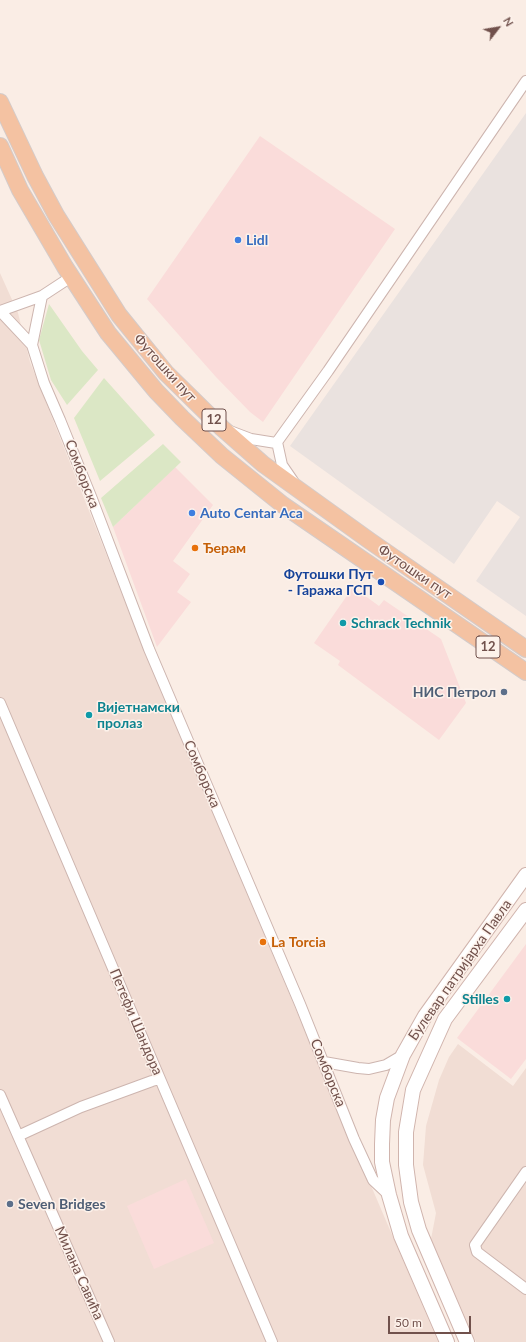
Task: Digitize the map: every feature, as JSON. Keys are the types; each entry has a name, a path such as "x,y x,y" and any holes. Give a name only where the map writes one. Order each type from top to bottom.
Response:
{"main road":[{"name":"Футошки пут","path":"0,102 35,176 56,215 119,314 166,373 222,428 263,464 370,541 526,648"},
{"name":"Футошки пут","path":"0,146 20,190 71,277 122,350 156,391 222,456 283,505 526,672"},
{"name":"Булевар патријарха Павла","path":"447,1342 401,1236 388,1196 382,1162 383,1120 387,1098 403,1055 425,1016 526,875"},
{"name":"Булевар патријарха Павла","path":"467,1342 422,1236 411,1202 406,1165 406,1132 413,1090 445,1019 526,911"}],"street":[{"path":"298,490 282,465 276,443 526,81"},
{"path":"0,311 42,296 71,277"},
{"name":"Сомборска","path":"32,345 42,296"},
{"name":"Сомборска","path":"0,311 32,345 44,383 89,492 149,650 324,1062 354,1139 373,1180 388,1196"},
{"path":"222,428 251,439 276,443"},
{"name":"Петефи Шандора","path":"0,703 4,721 160,1079 272,1342"},
{"path":"324,1062 369,1069 386,1065 403,1055"},
{"path":"18,1136 81,1107 160,1079"},
{"name":"Милана Савића","path":"0,1095 109,1342"},
{"path":"526,1172 475,1246 477,1252 526,1289"}],"shaded area":[{"path":"526,113 526,616 476,581 520,517 497,501 454,564 290,446"},
{"path":"260,136 395,229 263,422 250,412 216,377 147,299"},
{"path":"0,273 18,313 30,362 145,652 438,1342 0,1342"},
{"path":"175,467 213,505 173,561 190,574 177,592 191,602 157,647 113,527"},
{"path":"353,587 379,606 384,600 441,639 466,703 439,740 338,665 340,661 314,643"},
{"name":"Stilles","path":"526,944 526,1059 511,1079 457,1038"},
{"path":"458,1044 513,1086 526,1068 526,1342 476,1342 431,1239 436,1213 423,1165 426,1126 439,1080 449,1057"},
{"path":"186,1179 214,1243 154,1269 127,1206"}],"green space":[{"path":"49,304 82,351 98,370 67,405 51,380 39,340"},
{"path":"104,378 155,435 100,481 74,418"},
{"path":"163,444 181,462 113,527 101,498"}],"place":[{"name":"Lidl","path":"238,240"},
{"name":"Auto Centar Aca","path":"192,513"},
{"name":"Ђерам","path":"195,548"},
{"name":"Футошки Пут - Гаража ГСП","path":"381,582"},
{"name":"Schrack Technik","path":"343,623"},
{"name":"НИС Петрол","path":"504,692"},
{"name":"Вијетнамски пролаз","path":"89,715"},
{"name":"La Torcia","path":"263,942"},
{"name":"Stilles","path":"507,999"},
{"name":"Seven Bridges","path":"10,1204"}]}
